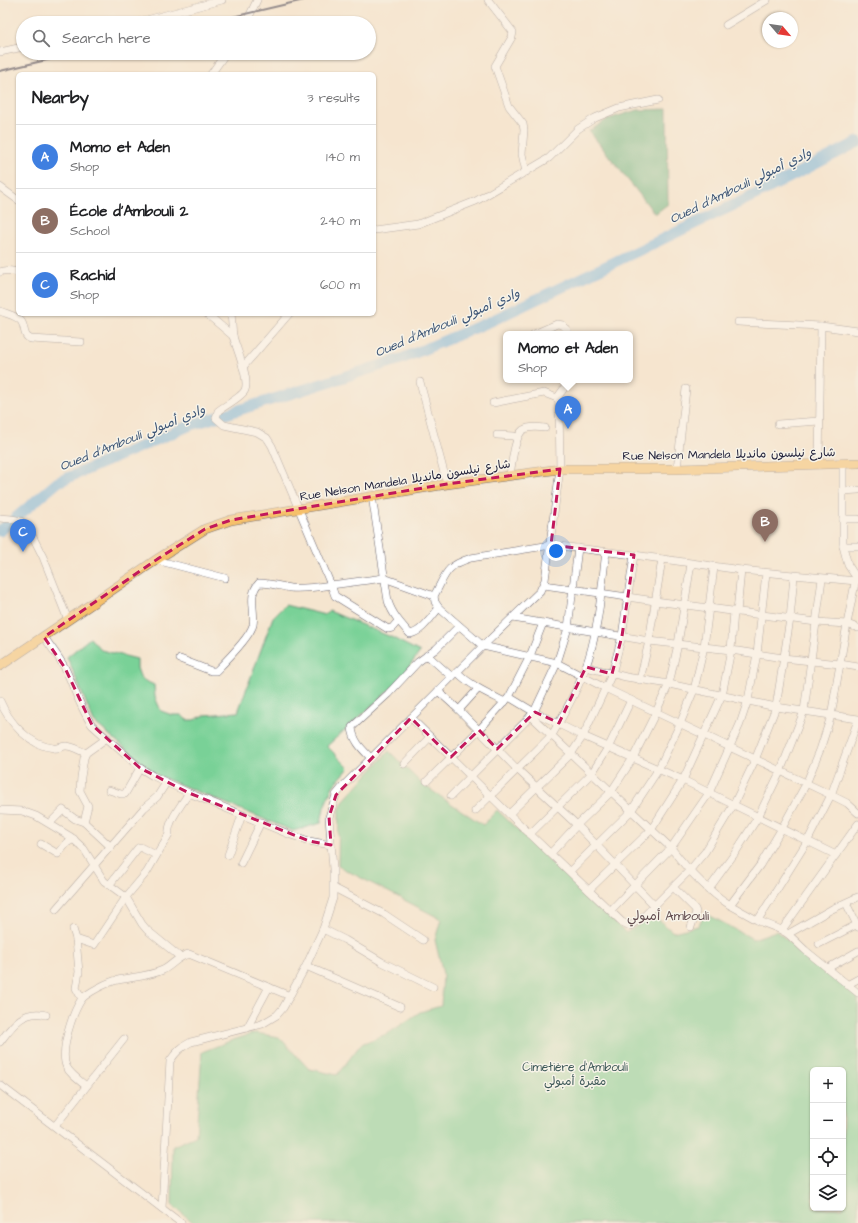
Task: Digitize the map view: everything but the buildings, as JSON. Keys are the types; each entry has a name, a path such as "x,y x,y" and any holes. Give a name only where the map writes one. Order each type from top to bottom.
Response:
{"main road":[{"name":"Rue Nelson Mandela شارع نيلسون مانديلا","path":"0,666 156,560 205,529 231,520 447,484 560,469 677,469 858,463"}],"street":[{"path":"161,16 222,0"},
{"path":"249,16 257,0"},
{"path":"488,0 513,32 512,37 496,66 509,106 523,124 522,154 526,172"},
{"path":"726,25 767,0"},
{"path":"0,52 16,49"},
{"path":"212,72 221,60"},
{"path":"376,230 418,224 476,201 549,158 578,129 595,118 619,108 658,100"},
{"path":"0,187 16,199"},
{"path":"0,272 2,270 16,272"},
{"path":"0,312 18,318 22,322 27,338 81,342"},
{"path":"209,316 233,336"},
{"path":"231,316 233,336 243,367 246,385 242,395 218,411 216,418 224,425 258,432 267,438 272,446 299,508 331,585 332,591 340,599 388,629 392,628 398,620"},
{"path":"243,367 287,316"},
{"path":"738,322 821,326 858,331"},
{"path":"541,331 557,324 563,325 567,331"},
{"path":"819,465 821,326"},
{"path":"420,382 447,484"},
{"path":"557,398 568,383"},
{"path":"677,469 686,389"},
{"path":"162,1208 170,1061 182,1046 191,1042 262,1024 277,1015 283,1008 306,966 323,929 333,898 334,888 329,817 336,795 345,784 483,646 540,591 544,585 551,545 560,469 559,403 557,398 544,393 493,403"},
{"path":"778,424 820,422"},
{"path":"510,475 516,439 524,429 535,427 544,428"},
{"path":"497,435 510,435 514,436 516,439"},
{"path":"730,905 760,865 806,784 831,716 847,624 857,580 848,565 844,546 843,464"},
{"path":"843,490 858,490"},
{"path":"372,496 384,578 391,609 410,634 415,633 420,629 439,608"},
{"path":"0,518 18,520 28,526 43,557 68,620"},
{"path":"843,519 858,519"},
{"path":"857,580 822,579 766,573 551,545 471,558 458,562 448,570 434,596 435,602 439,608 483,646 557,663 680,724 831,795 858,813"},
{"path":"844,546 858,546"},
{"path":"451,796 532,714 557,663 568,628 578,548"},
{"path":"475,811 552,735 559,723 586,668 595,632 606,552"},
{"path":"509,814 571,754 583,736 612,674 622,636 634,555"},
{"path":"640,680 649,641 662,559"},
{"path":"156,560 225,578"},
{"path":"551,853 576,825 611,792 633,758 656,712 668,684 678,644 690,564"},
{"path":"570,871 631,811 658,770 680,724 694,690 704,647 714,567"},
{"path":"589,890 651,830 683,780 722,695 731,650 741,570"},
{"path":"611,910 670,848 709,793 740,724 748,700 757,654 766,573"},
{"path":"411,718 470,777 622,922 630,926 644,916 689,871 705,852 734,804 755,760 776,707 790,618 794,576"},
{"path":"180,659 211,671 216,671 253,625 253,595 259,583 291,588 303,588 384,578 434,596"},
{"path":"708,890 735,853 758,817 780,772 804,711 822,579"},
{"path":"544,585 816,622 847,624 858,628"},
{"path":"513,618 649,641 858,667"},
{"path":"427,781 507,700 530,656 543,623"},
{"path":"371,758 358,745 352,734 352,727 388,694 408,671 436,649 459,626"},
{"path":"44,637 65,668 92,726 140,768 166,783 291,835 309,841 331,845"},
{"path":"427,655 454,675 478,689 507,700 532,714 559,723 583,736 609,746 658,770 683,780 836,855"},
{"path":"586,668 640,680 748,700 776,707 858,720 831,795 808,840 758,920"},
{"path":"459,710 478,689"},
{"path":"438,691 576,825 654,906"},
{"path":"530,834 592,773 609,746 631,700"},
{"path":"0,701 17,728 37,744 54,748 70,747 86,754"},
{"path":"532,714 571,754 670,848 689,871 708,890 730,905 785,932 804,950 858,993"},
{"path":"404,764 430,737"},
{"path":"84,822 88,806 80,791 81,777 86,754 107,738"},
{"path":"109,790 125,794 140,768"},
{"path":"56,909 144,808 156,797 166,783"},
{"path":"76,939 94,945 126,897 147,872 170,834 170,822 189,793"},
{"path":"858,807 858,813"},
{"path":"0,810 22,812 36,816 50,823 74,839 84,849 104,881 126,897 147,930 180,957"},
{"path":"50,823 64,810 75,819 84,822 111,846"},
{"path":"228,854 242,815"},
{"path":"241,863 261,822"},
{"path":"785,932 858,824"},
{"path":"41,844 58,854 67,843 74,839"},
{"path":"110,884 138,848 156,855"},
{"path":"673,887 696,909 691,927"},
{"path":"334,888 384,914 423,940"},
{"path":"785,932 858,897"},
{"path":"819,944 858,925 846,903"},
{"path":"73,929 76,939 79,972 76,988 82,999"},
{"path":"323,929 382,962 433,987"},
{"path":"828,968 858,951"},
{"path":"86,1086 69,1072 64,1054 71,1023 82,999 109,982 162,970 180,957 185,955 193,955 290,996"},
{"path":"306,966 400,1007"},
{"path":"847,985 858,979"},
{"path":"247,1028 269,987"},
{"path":"0,1042 12,1026 19,1020 28,1015 38,1013 46,1015"},
{"path":"55,1126 124,1039"},
{"path":"0,1085 180,1223"}],"highlighted area":[{"path":"560,469 551,545 634,555 622,636 612,674 586,667 559,723 535,712 497,749 479,730 451,757 411,718 336,795 329,817 331,845 309,841 189,793 140,768 92,725 65,668 44,637 159,558 205,529 231,520 447,484"}],"green space":[{"path":"667,109 668,204 655,214 589,131 608,119 637,110"},
{"path":"285,605 325,615 329,611 391,637 420,652 395,685 327,746 349,768 333,786 324,807 321,823 293,831 157,775 94,722 67,657 90,638 101,650 137,659 137,668 141,679 154,685 155,697 161,711 172,715 181,715 187,720 194,720 205,715 238,712 273,617"},
{"name":"Cimetière d'Ambouli مقبرة أمبولي","path":"389,751 422,784 483,825 497,810 626,933 653,915 673,932 698,926 705,913 753,939 776,931 858,996 858,1223 194,1223 172,1205 173,1146 196,1136 202,1052 255,1033 279,1037 309,1069 337,1075 361,1044 389,1033 420,1012 441,1006 443,974 435,940 441,919 338,866 339,811 344,800"}],"waterway":[{"name":"Oued d'Ambouli وادي أمبولي","path":"0,531 58,482 191,425 401,359 489,322 759,193 858,142"}],"railway":[{"path":"237,16 304,0"},
{"path":"0,71 46,60"}],"place":[{"name":"Momo et Aden","path":"568,429"},
{"name":"École d'Ambouli 2","path":"765,542"},
{"name":"Rachid","path":"23,552"}],"district":[{"name":"أمبولي Ambouli","path":"668,915"}]}
